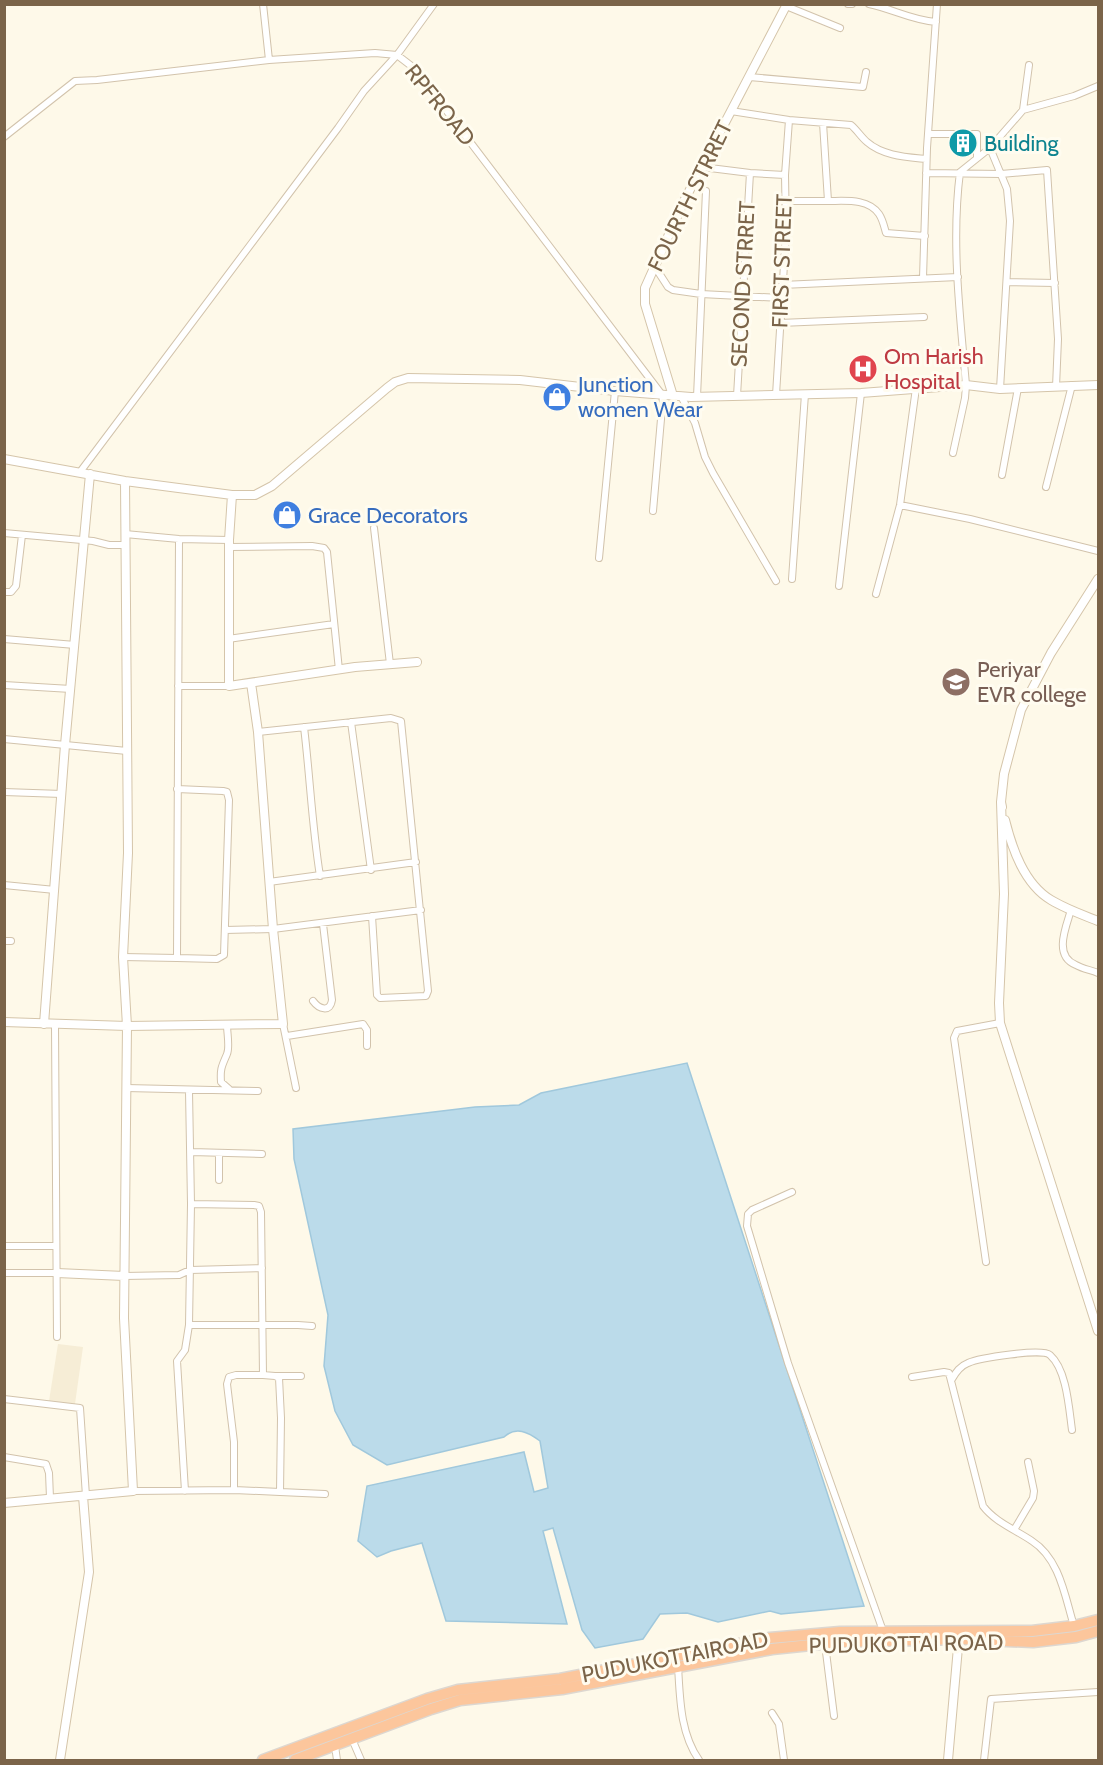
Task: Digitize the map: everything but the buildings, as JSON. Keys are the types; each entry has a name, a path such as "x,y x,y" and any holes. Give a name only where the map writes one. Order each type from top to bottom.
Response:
{"highway":[{"path":"959,1635 1032,1631 1074,1626 1098,1620"},
{"name":"PUDUKOTTAI ROAD","path":"300,1760 430,1708 460,1700 562,1689 678,1662 825,1644 877,1635 959,1635 1033,1641 1076,1637 1098,1631"},
{"name":"PUDUKOTTAIROAD","path":"263,1761 427,1698 458,1690 560,1679 678,1662 770,1638 840,1632 877,1635"}],"street":[{"path":"263,4 269,60"},
{"path":"4,137 75,81 269,60 375,53 398,55 434,4"},
{"path":"869,4 916,20 936,22"},
{"path":"923,278 926,159 937,4"},
{"path":"786,5 840,28"},
{"name":"FOURTH STRRET","path":"677,396 645,304 645,288 684,201 786,5"},
{"name":"RPFROAD","path":"80,472 364,91 398,55 414,68 663,396"},
{"path":"953,453 966,385 958,277 960,172 990,148 1023,110 1029,65"},
{"path":"749,77 863,87 866,72"},
{"path":"1023,110 1074,96 1098,86"},
{"path":"731,111 789,120 851,125 868,143 887,153 926,159"},
{"path":"785,175 789,120"},
{"path":"823,123 828,201"},
{"path":"928,134 977,134 977,158"},
{"path":"990,148 1008,189 1010,221 1000,389"},
{"name":"FIRST STREET","path":"702,167 785,175 786,232 776,395"},
{"path":"926,172 1001,174 1047,170 1058,339 1056,387"},
{"name":"SECOND STRRET","path":"737,396 750,173"},
{"path":"697,397 706,191"},
{"path":"784,201 857,202 869,205 879,213 886,233 925,236"},
{"path":"653,268 673,290 701,294 781,298"},
{"path":"782,285 958,277"},
{"path":"1007,282 1055,283"},
{"path":"780,323 924,317"},
{"path":"4,459 125,481 231,495 255,495 272,486 362,408 402,379 520,380 663,396 697,397 861,393 966,385 1000,389 1098,385"},
{"path":"1047,487 1072,385"},
{"path":"876,594 900,505 916,388"},
{"path":"1002,475 1018,388"},
{"path":"599,558 615,391"},
{"path":"838,586 861,393"},
{"path":"792,579 805,394"},
{"path":"653,511 663,396"},
{"path":"677,396 695,423 705,457 713,472 776,581"},
{"path":"44,1024 65,745 90,474"},
{"path":"125,481 128,853 123,957 127,1026 124,1318 133,1491"},
{"path":"229,686 231,495"},
{"path":"900,505 960,517 1098,551"},
{"path":"374,528 390,664"},
{"path":"4,533 126,545"},
{"path":"125,534 229,544 324,548 327,552 339,670"},
{"path":"4,592 11,592 16,586 22,536"},
{"path":"177,958 179,539"},
{"path":"1098,579 1051,653 1020,710 1004,774 1001,802 1004,894 999,1003 1000,1023 1098,1330"},
{"path":"228,639 334,624"},
{"path":"4,639 75,645"},
{"path":"178,686 229,686 339,670 417,662"},
{"path":"251,682 258,732 273,929 283,1024 296,1088"},
{"path":"4,685 70,689"},
{"path":"258,732 391,718 401,721 422,910 428,991 426,996 380,998 377,995 372,916"},
{"path":"351,722 371,870"},
{"path":"304,727 320,876"},
{"path":"4,739 127,751"},
{"path":"123,957 221,958 225,950 228,795 223,791 177,789"},
{"path":"4,792 62,794"},
{"path":"1001,802 1012,848 1029,879 1049,899 1098,921"},
{"path":"269,882 371,870 416,862"},
{"path":"4,885 55,890"},
{"path":"225,930 273,929 323,924 422,910"},
{"path":"1071,910 1062,939 1064,954 1069,962 1076,966 1098,972"},
{"path":"313,1001 318,1008 323,1009 328,1008 332,1000 323,924"},
{"path":"4,1022 127,1026 283,1024"},
{"path":"986,1262 954,1038 957,1031 1000,1023"},
{"path":"227,1024 228,1053 222,1060 220,1072 221,1082 230,1089"},
{"path":"287,1036 363,1024 367,1030 367,1046"},
{"path":"54,1025 57,1337"},
{"path":"126,1088 258,1091"},
{"path":"185,1491 177,1361 185,1350 189,1325 191,1204 189,1091"},
{"path":"190,1152 262,1155"},
{"path":"219,1153 219,1180"},
{"path":"792,1192 752,1210 748,1214 747,1226 795,1384 877,1635"},
{"path":"191,1204 254,1204 260,1206 263,1375"},
{"path":"4,1246 54,1246"},
{"path":"4,1273 179,1275 190,1270 262,1268"},
{"path":"189,1325 312,1326"},
{"path":"952,1379 961,1366 975,1360 1025,1353 1046,1353 1059,1368 1065,1386 1072,1430"},
{"path":"912,1377 949,1373 983,1506 992,1515 1033,1541 1047,1553 1054,1565 1074,1626"},
{"path":"234,1490 234,1442 227,1384 229,1377 236,1375 301,1376"},
{"path":"275,1376 279,1378 281,1418 280,1492"},
{"path":"4,1399 80,1408 89,1572 60,1761"},
{"path":"4,1457 46,1464 49,1473 50,1498"},
{"path":"1014,1530 1035,1491 1028,1462"},
{"path":"4,1503 133,1491 234,1490 325,1494"},
{"path":"948,1761 959,1635"},
{"path":"825,1644 834,1716"},
{"path":"678,1662 680,1706 692,1750 699,1761"},
{"path":"984,1761 991,1699 1098,1692"},
{"path":"772,1713 779,1724 781,1761"},
{"path":"352,1739 361,1761"},
{"path":"335,1746 337,1761"}],"shaded area":[{"path":"58,1344 83,1347 75,1404 49,1401"}],"water":[{"path":"687,1063 864,1606 781,1614 770,1611 718,1622 687,1613 660,1614 643,1639 595,1648 582,1630 553,1528 543,1531 567,1624 446,1621 422,1543 377,1557 358,1541 367,1486 524,1452 534,1492 548,1488 540,1441 518,1431 504,1437 387,1465 353,1445 335,1411 324,1366 328,1315 294,1159 293,1129 475,1107 519,1105 541,1093"}],"place":[{"name":"Building","path":"963,143"},
{"name":"Om Harish Hospital","path":"863,369"},
{"name":"Junction women Wear","path":"557,397"},
{"name":"Grace Decorators","path":"287,515"},
{"name":"Periyar EVR college","path":"956,682"}]}
